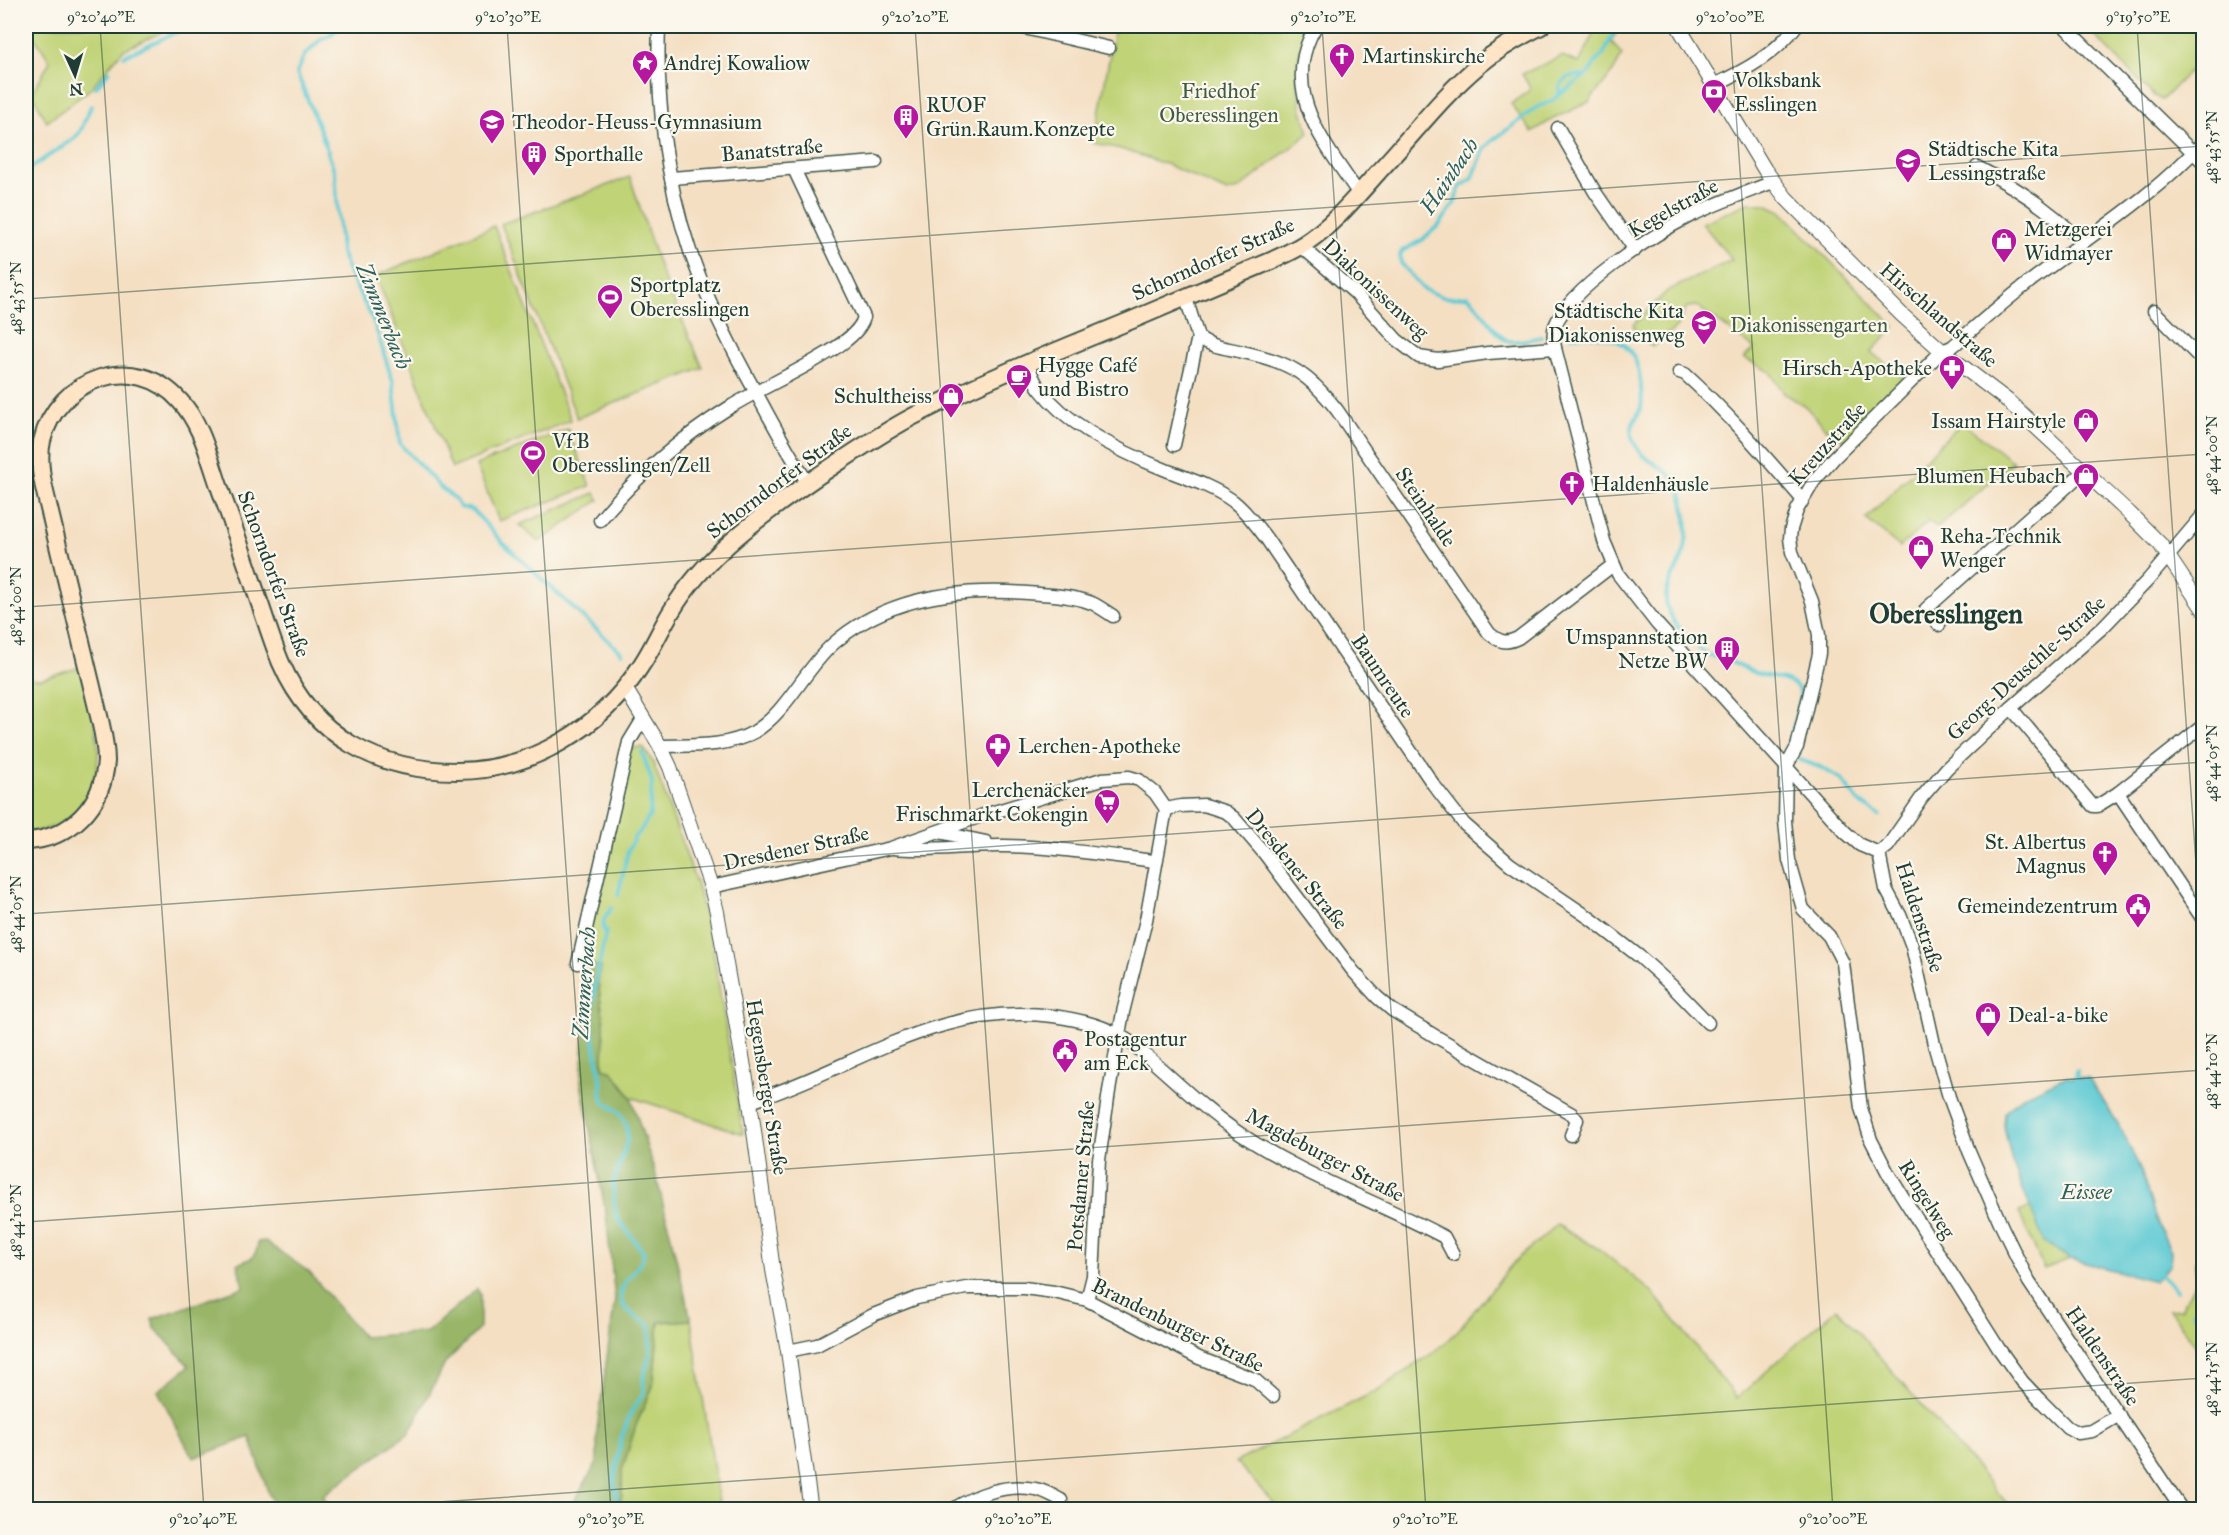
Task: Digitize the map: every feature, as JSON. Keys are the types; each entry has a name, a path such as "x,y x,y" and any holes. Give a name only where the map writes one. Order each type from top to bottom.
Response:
{"main road":[{"name":"Schorndorfer Straße","path":"26,841 41,840 57,835 80,819 96,799 104,774 106,751 100,720 45,492 40,462 41,445 46,429 60,405 77,388 107,376 124,374 154,381 178,397 188,411 206,448 280,663 319,719 336,735 353,747 389,762 432,770 464,771 497,767 525,759 573,735 614,701 641,666 670,613 692,581 735,538 808,483 912,417 1301,246 1335,219 1454,89 1478,66 1514,40 1541,26"}],"street":[{"path":"659,26 660,88 671,178 686,236 703,286 756,392 808,483"},
{"path":"1016,26 1109,48"},
{"path":"1316,26 1308,39 1303,62 1303,87 1308,111 1318,134 1359,194"},
{"name":"Hirschlandstraße","path":"1678,26 1720,83 1773,182 1902,315 1942,351 2008,401 2129,513 2160,544 2204,610"},
{"path":"1720,83 1770,54 1796,26"},
{"path":"2064,26 2204,163"},
{"path":"1558,128 1595,192 1635,250"},
{"name":"Kreuzstraße","path":"1803,909 1789,860 1786,839 1786,767 1797,747 1819,654 1817,617 1797,566 1790,538 1802,499 1834,458 1942,351 1952,347 2042,272 2121,215 2204,141"},
{"name":"Banatstraße","path":"671,178 876,162"},
{"path":"1977,167 2017,189 2063,223 2082,243"},
{"path":"600,520 623,492 691,434 756,392 828,353 859,329 864,317 794,169"},
{"name":"Kegelstraße","path":"1555,348 1553,333 1561,314 1596,279 1635,250 1686,218 1773,182"},
{"name":"Diakonissenweg","path":"1301,246 1355,293 1397,340 1419,357 1438,360 1555,348"},
{"path":"1174,446 1198,337 1186,298"},
{"path":"2154,311 2204,362"},
{"name":"Steinhalde","path":"1198,337 1212,345 1279,362 1297,370 1312,381 1336,410 1489,633 1497,640 1509,642 1518,638 1613,565"},
{"name":"Haldenstraße","path":"1555,348 1604,541 1613,565 1657,624 1845,832 1860,845 1879,853 1886,889 1900,915 1912,946 1934,1044 1949,1097 1989,1197 2029,1282 2182,1509"},
{"name":"Baumreute","path":"1028,365 1039,389 1094,436 1143,461 1218,491 1240,508 1266,538 1433,784 1464,824 1510,864 1591,919 1640,957 1708,1023"},
{"path":"1679,372 1685,374 1713,399 1802,499"},
{"path":"1939,625 1926,609 2084,471"},
{"name":"Georg-Deuschle-Straße","path":"1879,853 1893,840 1933,783 1964,750 2103,627 2204,514"},
{"path":"660,746 722,743 753,732 780,711 809,669 835,642 876,615 906,603 965,593 1023,592 1092,603 1113,616"},
{"name":"Hegensberger Straße","path":"625,688 670,767 711,887 750,1102 773,1270 788,1351 811,1509"},
{"path":"2011,708 2093,806 2097,806 2118,793 2204,725"},
{"path":"578,963 629,742 643,719"},
{"name":"Dresdener Straße","path":"711,887 891,848 937,831 1102,779 1129,777 1147,784 1166,809 1204,805 1226,812 1264,853 1353,971 1377,997 1392,1010 1435,1036 1572,1114 1577,1120 1571,1135"},
{"path":"2118,793 2204,921"},
{"name":"Potsdamer Straße","path":"1087,1300 1093,1276 1103,1124 1123,1012 1146,920 1166,809"},
{"name":"Dresdener Straße","path":"937,831 1002,846"},
{"name":"Dresdener Straße","path":"891,848 914,850 1002,846 1069,850 1155,861"},
{"name":"Ringelweg","path":"1803,909 1829,936 1843,963 1858,1095 1866,1124 1879,1157 1925,1233 2011,1367 2067,1427 2073,1431 2086,1433 2119,1414"},
{"name":"Magdeburger Straße","path":"750,1102 774,1095 897,1040 934,1027 985,1016 1029,1014 1065,1018 1099,1026 1120,1035 1238,1133 1291,1163 1444,1237 1453,1254"},
{"name":"Brandenburger Straße","path":"788,1351 817,1345 895,1305 951,1290 987,1287 1024,1288 1087,1300 1199,1358 1254,1379 1274,1396"},
{"path":"952,1509 977,1496 1022,1487 1037,1489 1061,1500"}],"green space":[{"path":"27,26 175,26 123,50 89,90 47,122 32,93 50,61"},
{"name":"Friedhof Oberesslingen","path":"1115,26 1308,26 1299,54 1297,80 1309,133 1239,189 1227,192 1168,165 1121,149 1094,143"},
{"path":"1589,26 1621,26 1611,41 1622,55 1614,70 1589,102 1532,132 1511,104 1531,89 1522,74 1562,56 1579,63 1593,36"},
{"path":"2085,26 2203,26 2203,57 2162,100 2154,96"},
{"name":"Sportplatz Oberesslingen","path":"630,177 661,272 703,368 577,418 501,224"},
{"name":"Diakonissengarten","path":"1748,203 1766,204 1781,211 1895,327 1871,352 1906,380 1846,441 1824,427 1805,406 1784,393 1770,372 1744,358 1754,348 1697,306 1687,307 1678,326 1652,347 1637,333 1633,325 1667,291 1732,260 1702,223"},
{"path":"494,226 571,420 452,468 376,276"},
{"path":"1962,422 2013,462 1937,528 1929,521 1900,547 1866,519"},
{"name":"VfB Oberesslingen/Zell","path":"568,429 590,486 499,521 476,465"},
{"path":"595,493 599,500 539,542 519,525"},
{"path":"81,667 97,735 97,769 92,786 84,801 72,815 52,827 26,834 26,678 41,679"},
{"path":"643,747 653,762 696,882 712,944 743,1134 631,1097 612,1071 603,1068 604,1023 598,982 601,967 582,962 631,748"},
{"path":"591,965 601,967 598,982 604,1023 603,1068 612,1071 631,1097 657,1179 691,1320 659,1322 653,1386 636,1425 622,1470 622,1495 618,1509 570,1509 597,1462 597,1430 615,1299 606,1214 581,1083 587,986"},
{"path":"2085,1189 2108,1244 2044,1269 2019,1212"},
{"path":"1557,1225 1599,1249 1652,1292 1737,1398 1837,1308 2012,1509 1279,1509 1236,1462 1376,1391 1434,1352 1455,1334 1514,1262"},
{"path":"265,1241 309,1272 363,1337 427,1332 477,1289 480,1294 480,1328 446,1362 409,1433 323,1495 330,1509 277,1509 269,1495 250,1437 193,1458 158,1391 189,1366 154,1327 152,1319 244,1287 237,1264 252,1257 258,1242"},
{"path":"2203,1252 2203,1355 2169,1310 2181,1309 2196,1282 2196,1261"},
{"path":"691,1320 720,1509 618,1510 622,1495 622,1470 636,1425 653,1386 659,1322"}],"water":[{"name":"Eissee","path":"2065,1077 2089,1079 2121,1128 2141,1171 2156,1219 2171,1252 2170,1265 2155,1281 2070,1259 2044,1242 2012,1162 2004,1126 2005,1113 2021,1097"}],"waterway":[{"path":"124,56 190,26"},
{"name":"Zimmerbach","path":"340,26 321,39 304,56 297,73 335,173 341,252 374,322 393,382 400,444 439,486 456,500 460,507 473,510 502,542 622,653"},
{"name":"Hainbach","path":"1542,337 1517,341 1504,339 1478,306 1467,296 1443,297 1423,289 1401,263 1400,256 1402,251 1422,240 1440,224 1454,204 1460,187 1472,179 1485,148 1537,107 1550,102 1589,73 1603,55 1617,26"},
{"path":"96,87 109,71"},
{"name":"Hainbach","path":"1559,94 1559,89 1566,79 1583,76"},
{"path":"26,171 75,138 91,106"},
{"name":"Hainbach","path":"1570,336 1607,337 1625,346 1632,354 1637,365 1642,400 1632,429 1632,437 1642,454 1677,482 1685,510 1687,534 1685,548 1667,591 1668,609 1680,630 1708,656 1720,658 1750,671 1785,680 1796,686 1801,695 1789,746"},
{"name":"Zimmerbach","path":"618,895 628,851 635,836 650,815 652,781 642,752"},
{"name":"Hainbach","path":"1800,760 1820,767 1841,779 1859,802 1880,816"},
{"name":"Zimmerbach","path":"607,1510 617,1500 614,1481 621,1439 630,1414 644,1393 643,1380 650,1353 650,1325 630,1313 622,1302 622,1288 640,1264 644,1253 617,1218 613,1184 627,1142 627,1126 620,1113 603,1101 592,1023 595,988 606,931 603,929 604,919 611,908"},
{"name":"Hainbach","path":"2076,1082 2077,1070"},
{"name":"Hainbach","path":"2158,1272 2176,1290"},
{"name":"Hainbach","path":"2193,1311 2204,1326"}],"place":[{"name":"Martinskirche","path":"1342,79"},
{"name":"Andrej Kowaliow","path":"645,86"},
{"name":"Volksbank Esslingen","path":"1714,115"},
{"name":"RUOF Grün.Raum.Konzepte","path":"906,140"},
{"name":"Theodor-Heuss-Gymnasium","path":"492,145"},
{"name":"Sporthalle","path":"534,177"},
{"name":"Städtische Kita Lessingstraße","path":"1908,184"},
{"name":"Metzgerei Widmayer","path":"2004,264"},
{"name":"Sportplatz Oberesslingen","path":"610,320"},
{"name":"Städtische Kita Diakonissenweg","path":"1704,346"},
{"name":"Hirsch-Apotheke","path":"1952,391"},
{"name":"Hygge Café und Bistro","path":"1019,400"},
{"name":"Schultheiss","path":"951,419"},
{"name":"Issam Hairstyle","path":"2086,444"},
{"name":"VfB Oberesslingen/Zell","path":"533,476"},
{"name":"Blumen Heubach","path":"2086,499"},
{"name":"Haldenhäusle","path":"1572,507"},
{"name":"Reha-Technik Wenger","path":"1921,571"},
{"name":"Umspannstation Netze BW","path":"1727,672"},
{"name":"Lerchen-Apotheke","path":"998,769"},
{"name":"Lerchenäcker Frischmarkt Cokengin","path":"1107,825"},
{"name":"St. Albertus Magnus","path":"2105,877"},
{"name":"Gemeindezentrum","path":"2138,929"},
{"name":"Deal-a-bike","path":"1988,1038"},
{"name":"Postagentur am Eck","path":"1065,1074"}],"district":[{"name":"Oberesslingen","path":"1946,613"}]}
